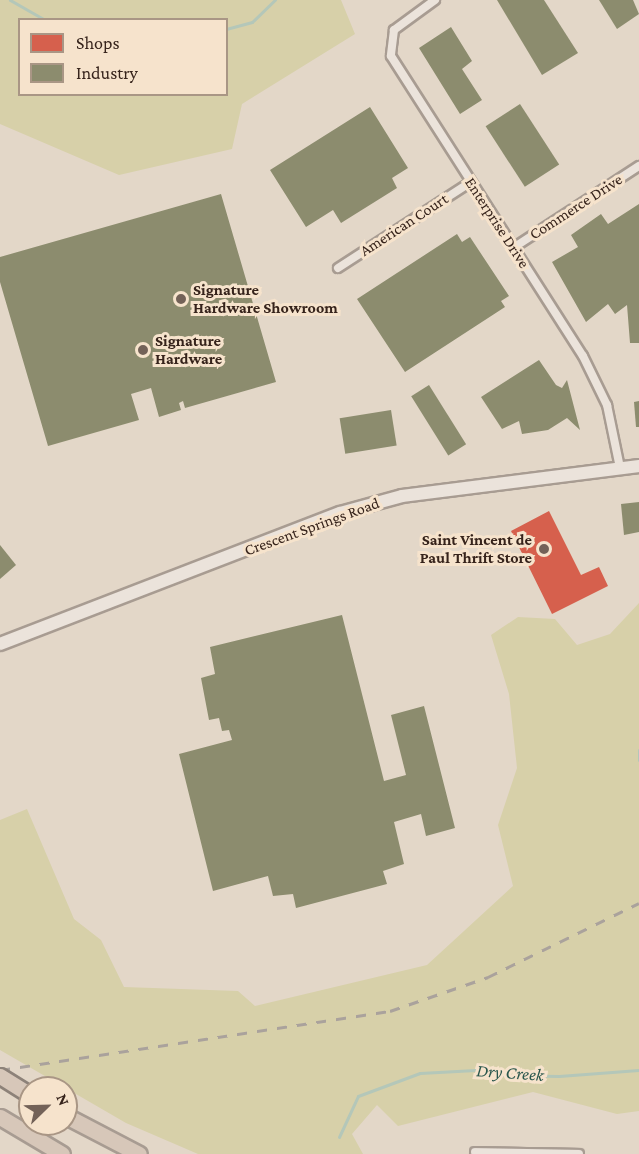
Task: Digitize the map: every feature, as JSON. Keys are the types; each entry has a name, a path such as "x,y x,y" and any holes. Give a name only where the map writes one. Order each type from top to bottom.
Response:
{"highway":[{"path":"0,1076 18,1087"},
{"path":"3,1119 62,1154"},
{"path":"78,1122 139,1154"}],"main road":[{"name":"Crescent Springs Road","path":"0,644 340,513 402,496 639,466"}],"street":[{"name":"Enterprise Drive","path":"435,0 399,25 389,38 389,51 598,383 620,468"},
{"name":"Commerce Drive","path":"513,248 639,166"},
{"name":"American Court","path":"338,268 471,182"},
{"path":"475,1152 579,1154"}],"shaded area":[{"path":"0,0 341,0 355,34 242,104 232,149 119,175 0,124"},
{"path":"639,603 639,1111 617,1114 533,1092 398,1126 377,1105 352,1134 363,1154 198,1154 126,1123 78,1095 78,1076 45,1076 0,1050 0,820 27,809 74,919 101,940 124,987 238,991 255,1006 427,965 513,886 498,825 517,768 509,694 491,635 518,617 555,619 577,645 610,634"}],"building: Shops":[{"name":"Saint Vincent de Paul Thrift Store","path":"549,511 581,575 599,567 608,586 552,614 511,531"}],"building: Industry":[{"path":"497,0 544,0 578,53 542,75"},
{"path":"599,0 633,0 639,14 617,29"},
{"path":"451,27 472,61 462,69 482,100 460,114 419,48"},
{"path":"520,104 559,164 525,187 486,126"},
{"path":"370,107 408,168 392,178 397,188 341,223 333,210 306,227 270,170"},
{"name":"Signature Hardware","path":"221,194 276,382 185,408 183,401 179,403 181,410 159,417 151,388 131,394 139,420 48,446 0,282 0,257"},
{"path":"639,204 639,343 630,343 627,305 615,314 608,304 586,322 552,262 578,247 571,235 601,214 608,224"},
{"path":"457,234 462,242 470,237 509,296 501,301 505,307 405,372 357,299"},
{"path":"539,360 556,385 562,388 567,380 580,430 567,418 548,430 522,434 519,421 502,429 481,397"},
{"path":"429,385 466,444 448,455 411,396"},
{"path":"639,401 639,427 636,427 634,402"},
{"path":"391,410 397,446 345,454 340,418"},
{"path":"639,502 639,532 624,535 621,504"},
{"path":"0,545 16,565 0,579"},
{"path":"342,615 384,781 406,775 391,715 424,706 455,828 426,836 421,814 394,822 404,864 383,871 387,884 296,908 293,894 273,896 268,876 213,891 179,754 232,740 229,730 222,731 219,718 209,720 201,678 215,674 210,647"}],"waterway":[{"name":"Dry Creek","path":"10,0 42,18"},
{"name":"Dry Creek","path":"228,28 252,22 275,0"},
{"name":"Dry Creek","path":"639,750 639,760"},
{"name":"Dry Creek","path":"339,1137 358,1096 420,1073 494,1069 498,1075 559,1076 639,1070"}],"railway":[{"path":"0,1070 390,1011 488,977 639,903"}],"place":[{"name":"Signature Hardware Showroom","path":"181,299"},
{"name":"Signature Hardware","path":"143,350"},
{"name":"Saint Vincent de Paul Thrift Store","path":"544,549"}]}
